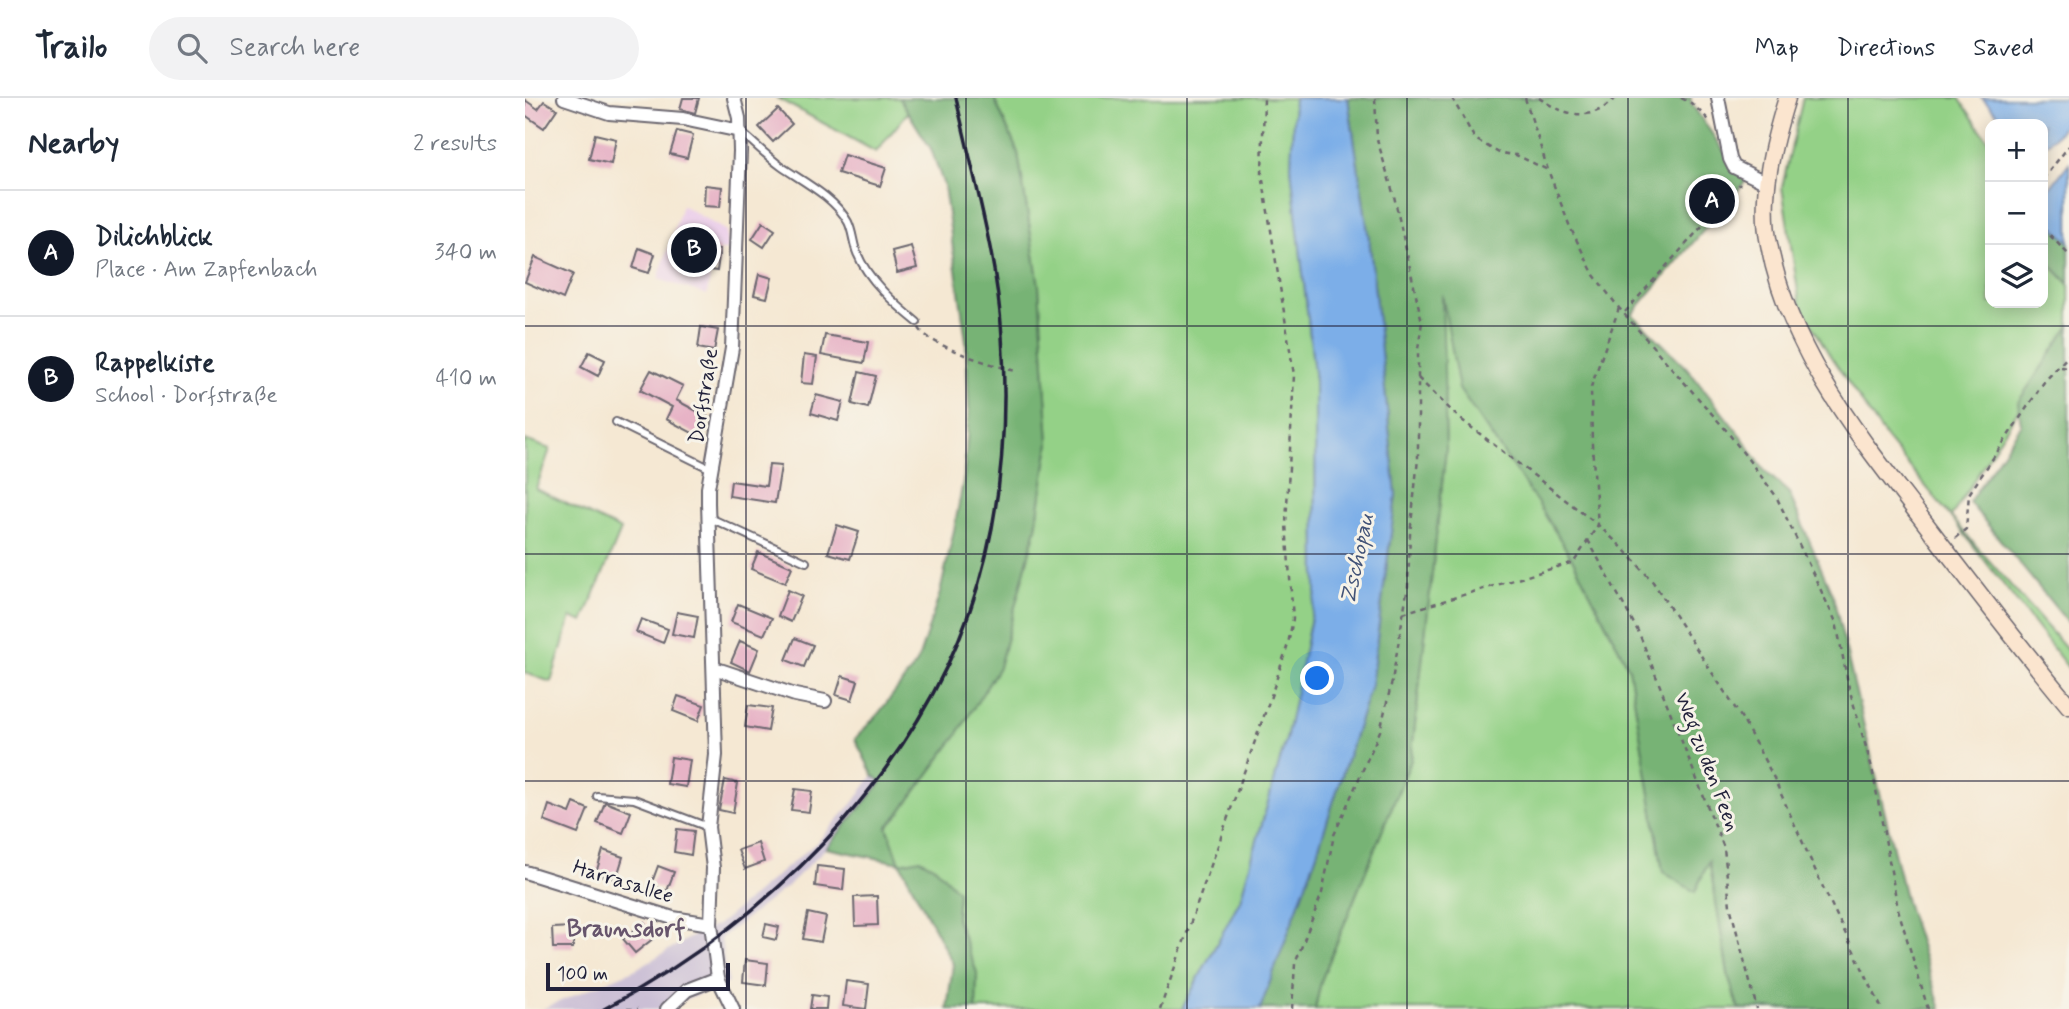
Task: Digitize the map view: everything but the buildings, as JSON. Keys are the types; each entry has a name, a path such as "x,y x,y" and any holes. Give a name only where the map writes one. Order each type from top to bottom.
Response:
{"main road":[{"path":"1787,98 1766,183 1768,241 1782,296 1803,347 1835,402 1943,547 2069,706"}],"street":[{"path":"564,98 609,113 683,119 740,131"},
{"name":"Dorfstraße","path":"733,1009 718,978 711,924 713,868 708,827 716,755 708,517 711,469 732,348 740,131 734,98"},
{"path":"1718,98 1734,167 1766,183"},
{"path":"714,668 795,695 825,701"},
{"name":"Harrasallee","path":"525,872 673,918 711,924"},
{"path":"667,1009 687,990 718,978"}],"lane":[{"path":"740,131 780,166 817,189 847,222 857,254 869,273 903,311 917,322"},
{"path":"616,422 711,469"},
{"path":"708,517 806,562"},
{"path":"597,796 634,799 708,827"}],"path":[{"path":"1160,1009 1271,696 1293,619 1286,524 1293,360 1262,174 1264,98"},
{"path":"1292,1009 1295,964 1322,893 1334,835 1380,731 1403,613 1418,459 1418,349 1422,322 1394,196 1377,139 1375,98"},
{"path":"1452,98 1475,139 1499,153 1516,155 1548,170"},
{"path":"1525,98 1570,227 1594,275 1619,308 1725,430 1776,496 1836,622 1849,688 1872,768 1898,909 1928,1009"},
{"path":"1539,98 1554,108 1577,114 1597,111 1616,98"},
{"path":"1681,98 1691,103 1726,135"},
{"path":"2048,173 2069,146"},
{"path":"1625,312 1748,174"},
{"path":"2048,233 2069,255"},
{"path":"1403,613 1574,562 1598,525 1591,387 1619,308"},
{"path":"917,322 921,332 929,340 989,365 1016,370"},
{"path":"1943,547 1966,529 1969,494 2044,382 2069,355"},
{"path":"2060,367 2069,368"},
{"path":"1418,378 1458,417 1598,525 1653,582 1741,717 1772,774 1882,1009"},
{"name":"Weg zu den Feen","path":"1588,540 1639,633 1724,848 1730,906 1757,1009"},
{"path":"627,1009 639,1009"}],"shaded area":[{"path":"682,205 726,231 727,250 720,250 717,271 711,271 707,295 658,279"},
{"path":"873,775 882,782 826,848 790,884 721,938 729,983 679,1002 674,1009 542,1009 636,969 698,933 718,925 818,841 854,802"}],"green space":[{"path":"777,98 899,98 909,111 876,152"},
{"path":"899,98 994,98 1018,153 1039,286 1049,443 1036,528 999,667 955,738 887,827 900,863 826,848 882,782 873,775 855,739 917,663 940,593 964,477 969,410 966,340 944,186 931,149"},
{"path":"994,98 1294,98 1291,168 1315,381 1316,593 1287,736 1240,900 1182,1009 976,1009 977,973 956,918 958,891 900,863 887,826 955,738 999,666 1036,528 1049,443 1039,286 1018,153"},
{"path":"1348,98 1691,98 1691,103 1745,182 1632,314 1686,367 1744,440 1764,470 1789,493 1833,596 1906,902 1941,1009 1739,1009 1729,979 1709,861 1695,892 1663,872 1629,668 1574,562 1539,505 1459,389 1442,294 1446,449 1411,760 1321,981 1315,1009 1260,1009 1315,859 1371,685 1396,495 1370,246"},
{"path":"1803,98 1959,98 1985,136 1985,308 2048,308 2048,261 2069,284 2069,329 1951,517 1886,438 1829,354 1800,305 1782,187"},
{"path":"2048,222 2069,242 2069,284 2048,261"},
{"path":"1441,287 1539,505 1574,562 1629,668 1663,872 1709,860 1729,979 1739,1009 1315,1009 1321,981 1411,760 1446,449"},
{"path":"2069,327 2069,624 1969,502 2021,425 2018,402"},
{"path":"525,440 550,449 536,489 621,530 583,622 571,617 551,682 525,673"},
{"path":"1951,517 2069,652 2069,669"},
{"path":"920,859 935,867 958,891 956,918 977,973 976,1009 947,1009 953,964 900,863"}],"water":[{"name":"Zschopau","path":"1294,98 1348,98 1370,246 1396,495 1371,685 1315,859 1260,1009 1182,1009 1240,900 1287,736 1316,593 1315,381 1291,168"},
{"path":"1982,98 2069,98 2064,125 2048,142 2048,119 2002,119"},
{"path":"2069,163 2069,242 2048,222 2048,190"}],"railway":[{"path":"604,1009 669,971 731,927 789,877 843,821 891,761 931,697 963,628 992,529 1000,474 1004,391 1002,336 995,276 956,98"}],"place":[{"name":"Dilichblick","path":"1712,201"},
{"name":"Rappelkiste","path":"694,250"}],"district":[{"name":"Braunsdorf","path":"626,929"}]}
